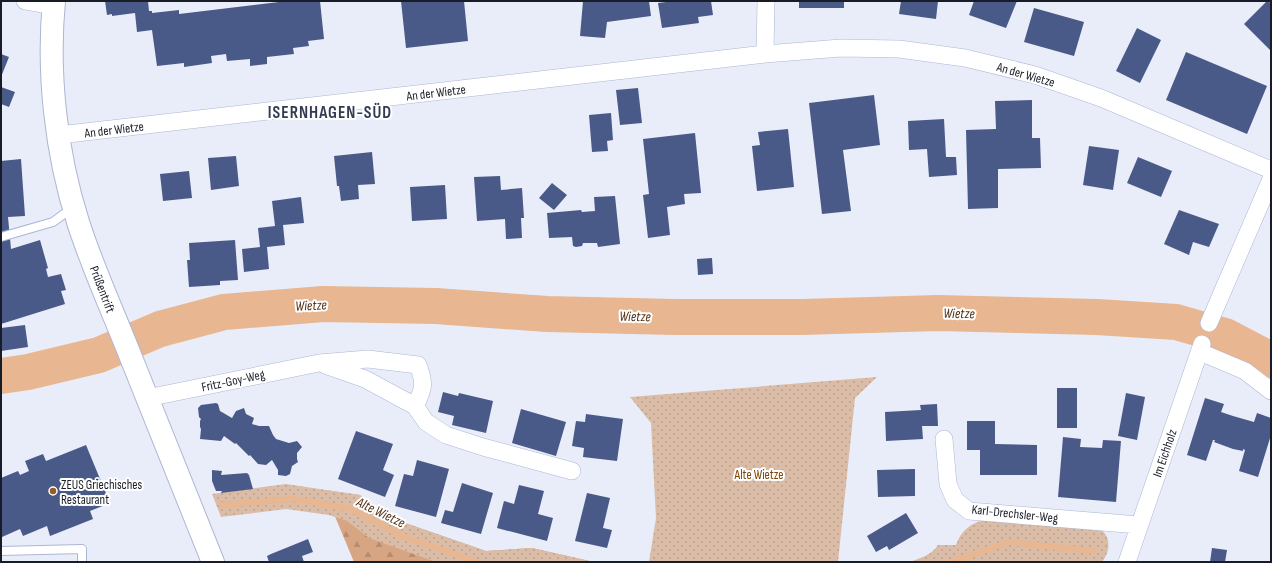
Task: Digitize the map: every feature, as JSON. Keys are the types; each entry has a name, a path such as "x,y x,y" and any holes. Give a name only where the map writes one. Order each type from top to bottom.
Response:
{"main road":[{"name":"Prüßentrift","path":"53,4 53,93 58,135 74,207 86,243 121,333 213,562"}],"street":[{"path":"25,1 53,4"},
{"path":"765,54 766,1"},
{"name":"An der Wietze","path":"58,135 765,54 841,48 899,49 972,60 1035,75 1094,96 1271,170"},
{"path":"1209,323 1271,179"},
{"name":"Im Eichholz","path":"1127,562 1201,348 1246,371 1271,391"},
{"name":"Fritz-Goy-Weg","path":"147,398 319,363 368,359 418,365 423,377 422,393 415,406"},
{"path":"319,363 365,380 415,406 426,422 446,434 483,447 572,471"},
{"name":"Karl-Drechsler-Weg","path":"944,439 948,484 955,500 969,510 1139,525"}],"lane":[{"path":"1,236 53,222 74,207"},
{"path":"1,551 82,549 82,562"}],"green space":[{"name":"Alte Wietze","path":"877,377 855,398 838,562 649,562 656,518 651,423 630,397"},
{"name":"Alte Wietze","path":"286,484 360,495 382,515 486,551 532,548 594,562 436,562 369,538 347,521 329,515 286,509 221,517 212,494"},
{"name":"Alte Wietze","path":"324,490 360,495 382,515 486,551 532,548 594,562 354,562"},
{"path":"985,520 1100,529 1104,532 1108,540 1107,554 1102,562 910,562 929,554 938,545 956,545 967,528 975,523"}],"building":[{"path":"105,1 148,1 149,11 152,11 152,13 179,10 179,14 287,1 320,1 324,39 308,41 309,46 293,48 294,54 267,57 267,64 250,66 250,59 227,61 226,54 211,56 212,63 184,67 184,63 157,66 152,30 137,32 135,13 112,16 112,14 107,15"},
{"path":"401,1 464,1 468,41 406,48"},
{"path":"583,1 649,1 651,16 607,22 605,38 580,36"},
{"path":"666,1 711,1 713,15 698,17 699,23 662,28 658,3"},
{"path":"799,1 844,1 844,8 799,8"},
{"path":"901,1 938,1 936,19 899,14"},
{"path":"974,1 1017,1 1006,28 969,15"},
{"path":"1267,1 1271,3 1271,51 1244,24"},
{"path":"1034,8 1084,22 1074,56 1024,42"},
{"path":"1137,28 1161,40 1140,83 1116,71"},
{"path":"1186,52 1267,86 1247,134 1166,100"},
{"path":"1,54 9,57 1,77"},
{"path":"1,87 15,92 9,107 1,104"},
{"path":"638,88 642,123 620,125 616,90"},
{"path":"874,95 880,145 843,150 851,211 822,214 809,103"},
{"path":"1032,100 1032,138 1040,138 1041,168 998,169 998,208 968,209 966,130 996,129 995,101"},
{"path":"611,113 613,140 607,141 608,151 592,152 589,115"},
{"path":"944,119 946,157 956,157 957,175 929,177 927,149 909,150 908,121"},
{"path":"788,129 794,187 757,191 752,146 760,145 758,132"},
{"path":"695,133 701,193 684,194 685,204 667,207 670,235 648,238 643,195 649,194 643,139"},
{"path":"1089,146 1119,150 1113,190 1083,185"},
{"path":"372,152 375,184 358,185 359,199 341,201 339,186 337,186 334,156"},
{"path":"236,156 239,186 211,190 208,158"},
{"path":"1138,157 1172,171 1161,197 1127,183"},
{"path":"21,159 25,216 8,217 11,249 40,240 48,268 46,269 48,277 61,274 66,290 61,291 65,304 1,324 1,161"},
{"path":"189,171 192,198 163,201 160,174"},
{"path":"500,176 501,190 522,188 524,218 521,218 522,238 506,239 505,219 477,221 474,177"},
{"path":"552,183 567,195 554,210 539,198"},
{"path":"445,185 447,219 412,221 410,187"},
{"path":"615,196 620,244 598,247 597,243 583,243 582,246 576,247 573,246 572,237 549,238 547,213 581,210 582,212 595,211 594,197"},
{"path":"301,197 304,223 283,225 285,245 267,247 269,269 244,272 242,249 260,247 258,228 275,226 272,201"},
{"path":"1179,210 1219,224 1209,247 1193,242 1189,255 1164,244"},
{"path":"235,240 238,280 220,281 220,285 189,287 187,260 190,260 189,243"},
{"path":"712,258 713,274 698,275 697,259"},
{"path":"25,325 28,347 1,351 1,328"},
{"path":"1057,388 1077,388 1077,428 1057,428"},
{"path":"443,392 458,396 459,393 493,401 486,433 452,425 454,416 438,412"},
{"path":"1126,393 1145,397 1137,440 1118,436"},
{"path":"1205,398 1224,404 1221,412 1233,416 1254,422 1257,413 1271,418 1271,435 1258,477 1239,471 1245,450 1233,449 1214,442 1215,440 1213,440 1206,461 1187,455"},
{"path":"218,404 220,411 232,418 236,411 244,408 246,414 254,418 252,424 269,426 276,439 289,443 297,441 302,447 297,453 298,462 292,466 290,474 286,476 278,475 278,470 272,460 266,465 258,464 236,443 235,444 224,436 221,441 200,439 201,419 199,417 198,408 201,405"},
{"path":"937,404 938,426 922,426 923,439 886,441 885,412 921,410 920,405"},
{"path":"521,409 566,422 556,456 512,443"},
{"path":"586,414 623,419 617,461 583,457 584,448 572,446 576,421 585,422"},
{"path":"967,421 995,421 995,444 1037,445 1037,475 980,475 980,450 967,450"},
{"path":"356,431 393,444 383,470 394,475 385,497 338,479"},
{"path":"1063,437 1081,439 1080,447 1102,448 1103,440 1121,441 1116,502 1058,497"},
{"name":"ZEUS Griechisches Restaurant","path":"86,445 110,503 90,511 93,519 50,536 47,526 23,536 20,529 2,537 1,478 18,471 20,475 29,471 25,461 43,454 46,461"},
{"path":"417,460 449,469 436,517 395,506 404,474 413,476"},
{"path":"915,469 915,496 878,497 877,470"},
{"path":"212,470 222,471 221,475 247,473 253,489 221,493 222,491 216,491 212,481"},
{"path":"462,483 493,493 481,534 441,523 445,510 453,512"},
{"path":"519,485 544,491 538,514 553,518 547,541 497,528 504,501 514,504"},
{"path":"587,493 610,498 603,528 612,530 607,548 575,541"},
{"path":"906,513 918,533 889,550 887,546 876,552 867,536"},
{"path":"308,539 313,552 302,556 304,562 269,562 267,556"},
{"path":"1212,548 1227,550 1225,562 1210,562"}],"waterway":[{"name":"Wietze","path":"1,376 28,372 99,355 160,329 224,312 323,304 436,306 547,314 675,317 802,317 938,313 1097,317 1176,322 1225,336 1271,360"},
{"name":"Alte Wietze","path":"222,505 293,499 351,509 400,535 477,562"},
{"name":"Alte Wietze","path":"951,562 1009,542 1093,551"}],"place":[{"name":"ZEUS Griechisches Restaurant","path":"53,491"}],"district":[{"name":"ISERNHAGEN-SÜD","path":"330,112"}]}
